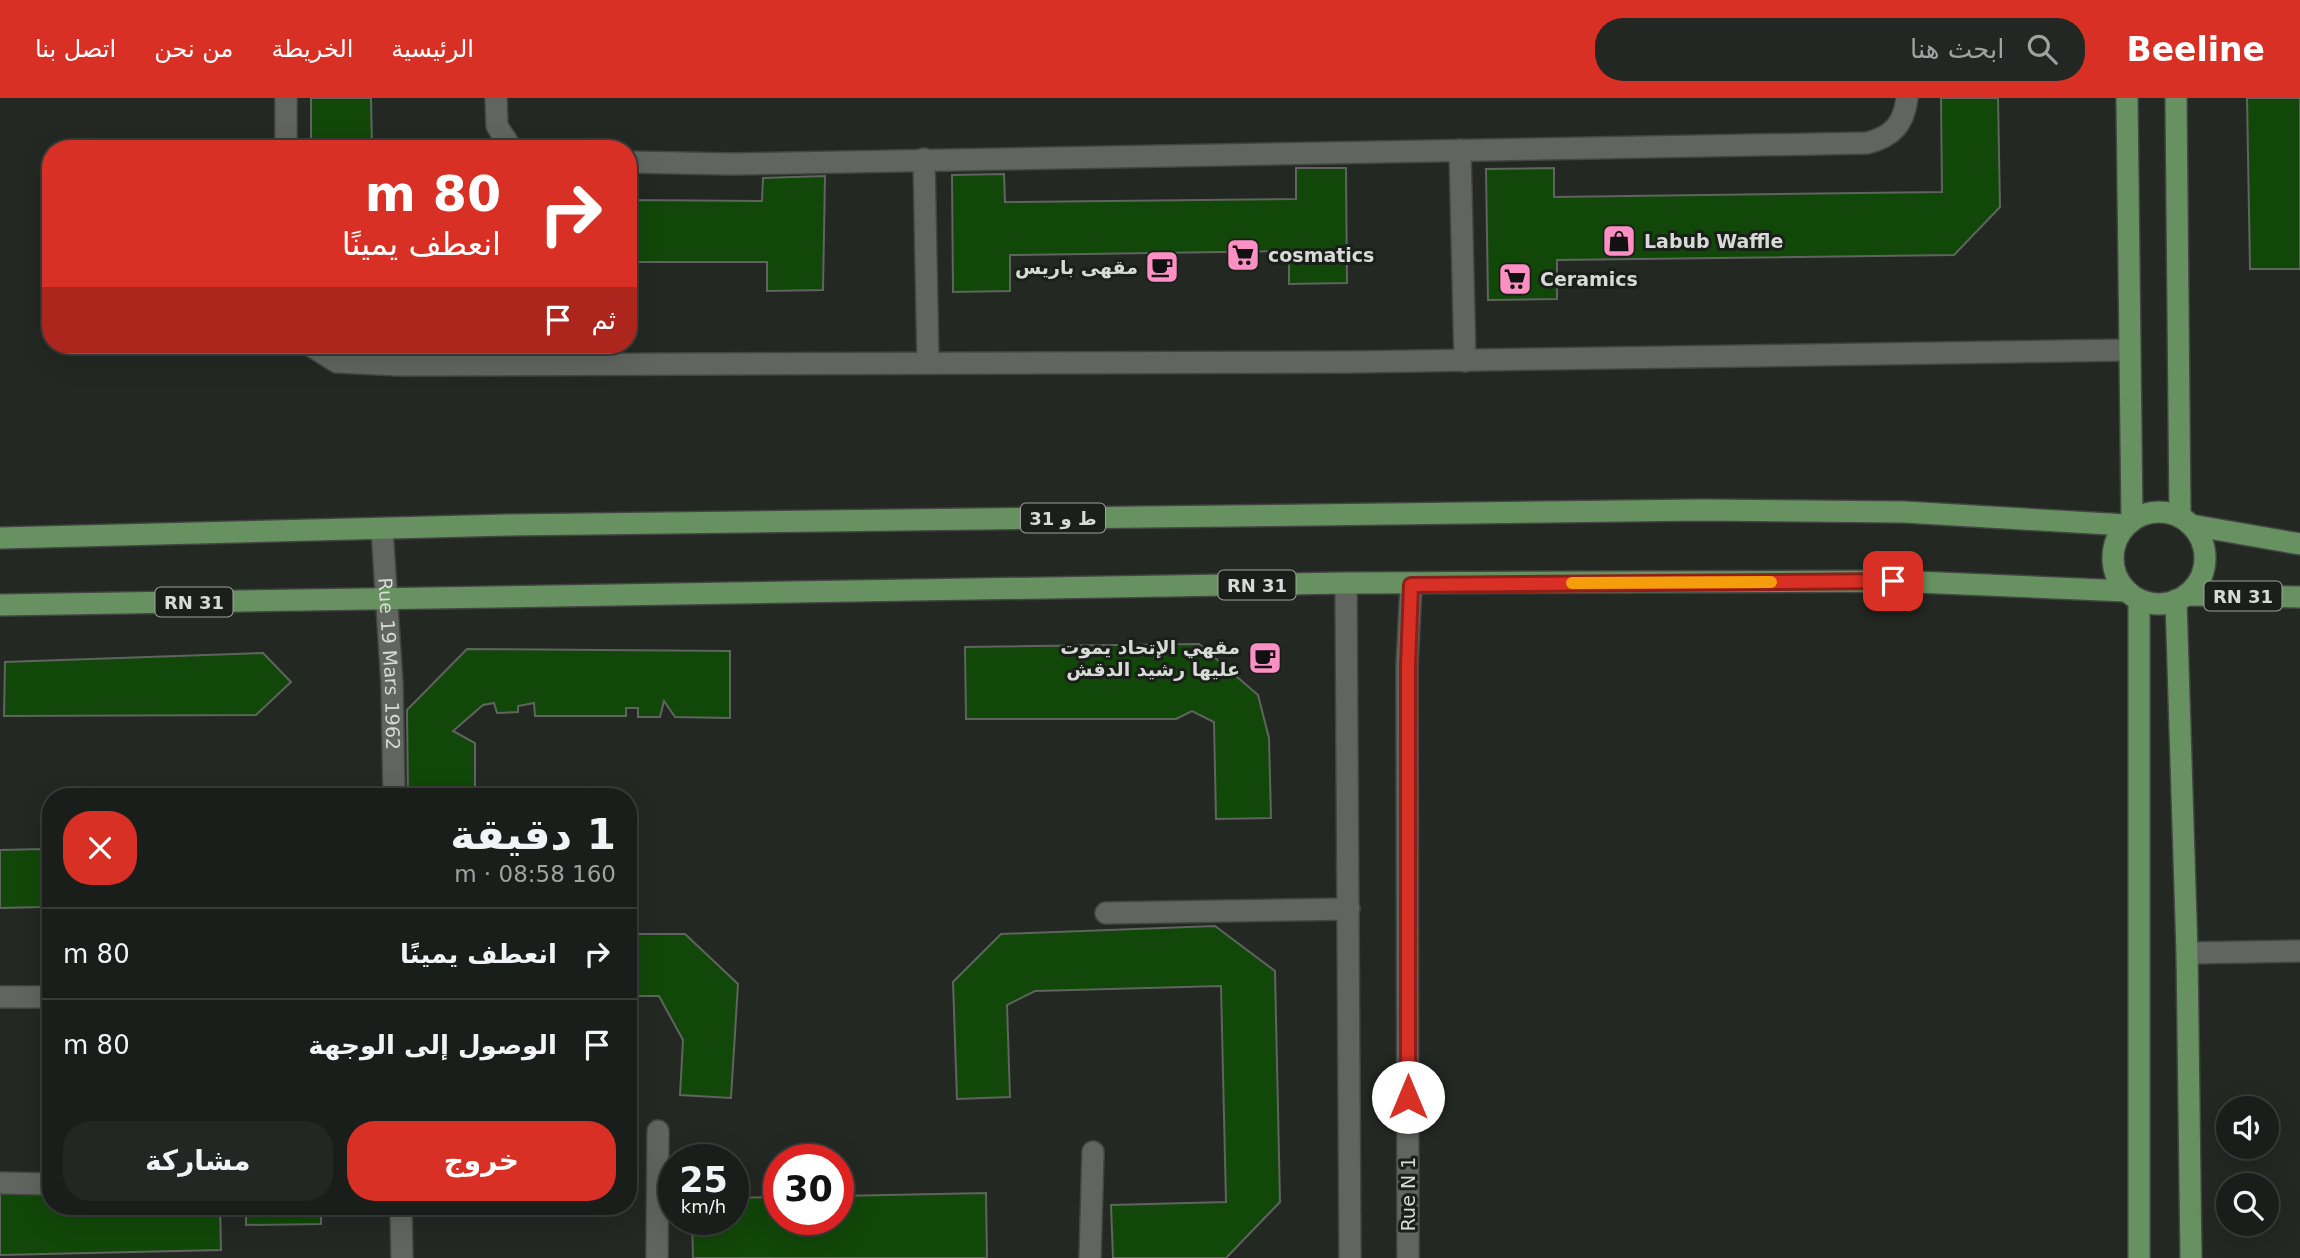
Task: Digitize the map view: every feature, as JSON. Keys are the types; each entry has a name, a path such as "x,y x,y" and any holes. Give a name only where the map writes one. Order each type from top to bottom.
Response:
{"main road":[{"path":"2127,98 2129,523 2112,551 2118,580 2133,596 2152,604 2181,598 2200,578 2204,565 2200,537 2185,521 2176,98"},
{"name":"ط و 31","path":"0,538 507,525 1701,510 1904,513 2129,523"},
{"path":"2129,523 2151,513 2300,544"},
{"name":"RN 31","path":"0,605 1346,583 1411,585 1893,581 2133,596"},
{"path":"2133,596 2139,1258"},
{"name":"RN 31","path":"2181,598 2300,597"},
{"path":"2181,598 2191,1258"}],"street":[{"path":"286,98 286,140"},
{"path":"496,98 497,126 506,140"},
{"path":"637,162 1867,143 1893,132 1905,114 1907,98"},
{"path":"1460,150 1465,361"},
{"path":"924,159 928,363"},
{"path":"321,354 351,364 1465,361 2129,351"},
{"name":"Rue 19 Mars 1962","path":"382,529 394,788"},
{"path":"1346,583 1350,1258"},
{"name":"Rue N 1","path":"1408,1258 1408,666 1411,585"},
{"path":"1107,913 1349,909"},
{"path":"2187,953 2300,951"},
{"path":"0,997 42,997"},
{"path":"657,1258 658,1131"},
{"path":"1090,1258 1093,1152"},
{"path":"0,1184 42,1184"},
{"path":"401,1215 402,1258"}],"building":[{"path":"311,98 371,98 372,140 311,140"},
{"path":"1941,98 1998,98 2000,207 1954,255 1557,260 1557,299 1488,300 1486,169 1554,168 1554,197 1942,192"},
{"path":"2247,98 2300,98 2300,269 2250,269"},
{"path":"1296,168 1346,168 1347,283 1289,284 1289,251 1010,255 1010,291 953,292 952,175 1004,174 1005,202 1296,199"},
{"path":"825,176 823,290 767,291 767,262 637,262 637,200 762,201 763,178"},
{"path":"1199,644 1258,695 1269,738 1271,818 1216,819 1214,722 1192,711 1176,719 966,719 965,647"},
{"path":"467,649 730,651 730,718 675,717 664,701 660,717 638,717 638,708 626,708 626,716 535,716 534,703 518,706 518,712 497,713 494,703 483,705 453,731 475,743 475,788 408,788 407,710"},
{"path":"263,653 291,682 256,715 4,716 5,662"},
{"path":"42,849 41,907 0,908 0,850"},
{"path":"1215,926 1275,971 1280,1202 1226,1258 1113,1258 1111,1205 1226,1202 1221,986 1035,991 1007,1005 1010,1097 957,1099 953,982 1001,934"},
{"path":"637,934 685,934 738,984 731,1098 680,1095 683,1040 659,996 637,996"},
{"path":"42,1189 42,1215 220,1215 221,1250 0,1255 0,1190"},
{"path":"986,1193 987,1258 693,1258 692,1235 749,1235 749,1198 763,1197 763,1235 854,1235 854,1196"},
{"path":"246,1215 321,1215 321,1224 246,1225"}],"slow traffic":[{"path":"1572,583 1771,582"}],"place":[{"name":"Labub Waffle","path":"1619,241"},
{"name":"cosmatics","path":"1243,255"},
{"name":"مقهى باريس","path":"1162,267"},
{"name":"Ceramics","path":"1515,279"},
{"name":"مقهي الإتحاد يموت عليها رشيد الدقش","path":"1265,658"}],"route":[{"path":"1408,1097 1408,666 1411,585 1893,581"}]}
